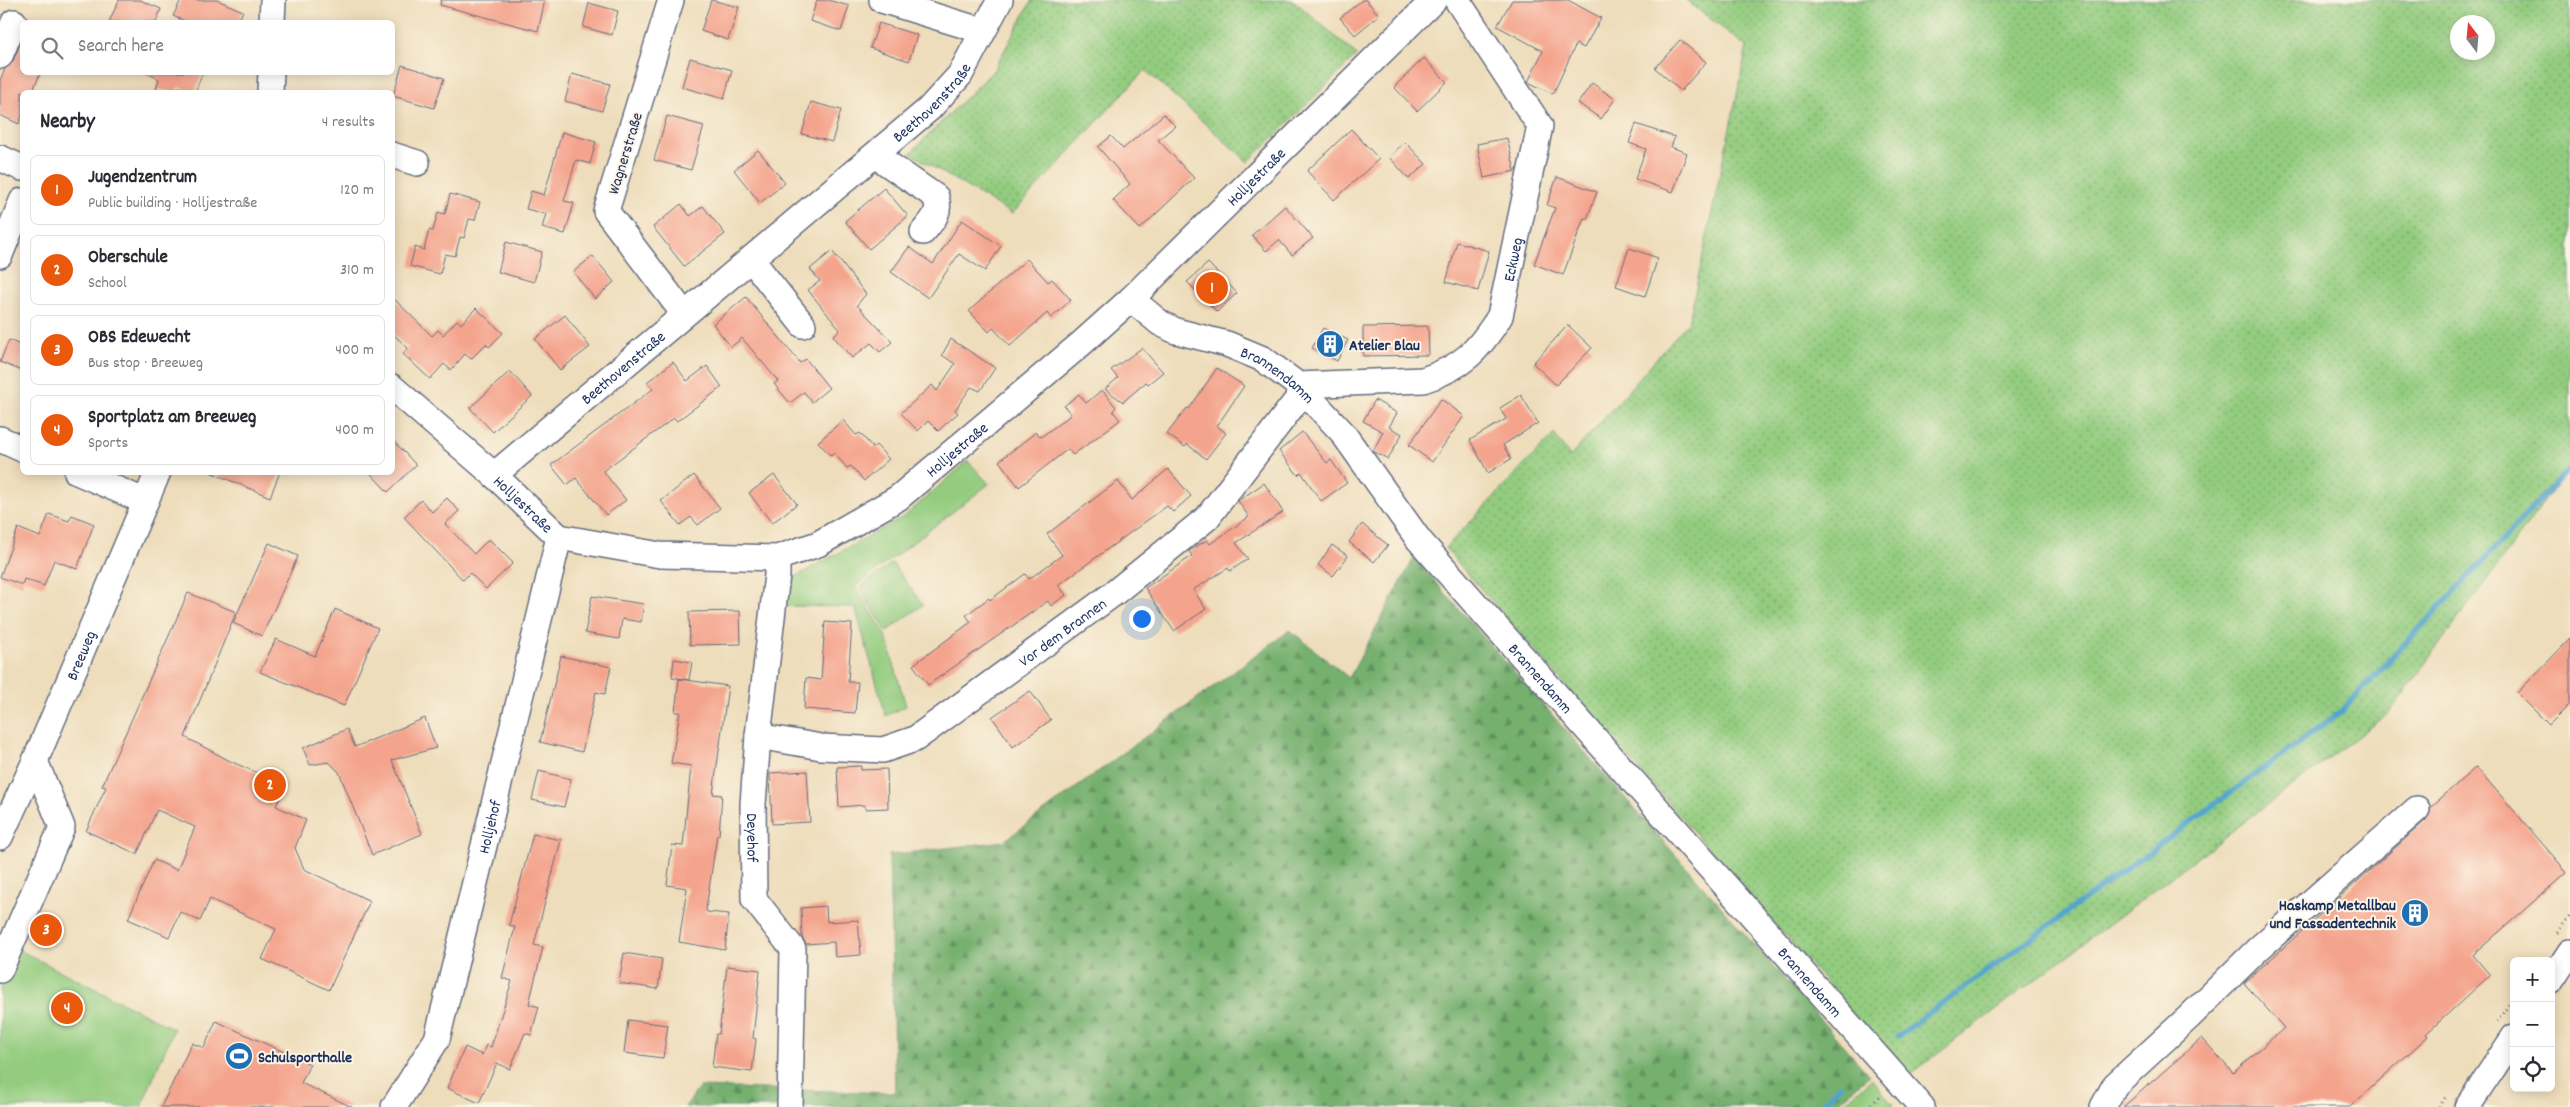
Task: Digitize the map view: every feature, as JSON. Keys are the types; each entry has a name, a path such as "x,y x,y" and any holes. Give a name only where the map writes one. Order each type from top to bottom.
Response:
{"street":[{"path":"272,20 273,0"},
{"name":"Wagnerstraße","path":"671,0 606,211 684,314"},
{"path":"882,0 983,31"},
{"name":"Beethovenstraße","path":"494,474 929,109 960,75 1000,0"},
{"name":"Holljestraße","path":"395,390 494,474 559,537 660,555 777,558 818,544 898,498 1082,343 1131,299 1434,0"},
{"name":"Eckweg","path":"1300,389 1423,380 1442,374 1468,359 1484,341 1500,316 1540,126 1457,0"},
{"path":"0,56 14,22"},
{"path":"270,90 271,75"},
{"path":"875,155 936,197 939,206 937,214 923,232"},
{"path":"395,156 417,163"},
{"path":"0,158 20,167"},
{"path":"0,255 20,206"},
{"path":"751,259 803,325"},
{"name":"Brannendamm","path":"1131,299 1160,323 1176,331 1227,344 1263,359 1300,389 1342,432 1419,540 1922,1107"},
{"name":"Vor dem Brannen","path":"758,736 821,747 883,750 915,739 1113,594 1207,518 1300,389"},
{"path":"0,439 20,448"},
{"path":"84,475 144,501"},
{"name":"Breeweg","path":"0,837 35,761 157,475"},
{"name":"Holljehof","path":"394,1107 437,1039 559,537"},
{"name":"Deyehof","path":"777,558 777,575 758,736 753,804 754,900 793,949 790,1107"},
{"path":"0,970 62,827 35,761"},
{"path":"2103,1107 2115,1085 2190,1016 2258,949 2417,809"},
{"path":"2555,975 2570,952"},
{"path":"2467,1107 2510,1043"}],"green space":[{"path":"1032,0 1293,0 1357,55 1248,162 1145,70 1012,214 910,153 993,71"},
{"path":"1686,0 2570,0 2570,466 2390,712 1908,1076 1445,548 1554,434 1570,457 1689,321 1747,47"},
{"path":"968,461 989,484 855,587 885,633 906,706 886,716 855,607 777,606 797,576 905,516"},
{"path":"1414,558 1869,1075 1833,1107 685,1107 700,1087 895,1093 889,855 1004,841 1290,630 1349,678"},
{"path":"892,563 923,605 887,631 859,588"},
{"path":"17,949 174,1029 141,1107 0,1107 0,988"},
{"path":"1871,1079 1893,1104 1890,1107 1840,1107"}],"building":[{"path":"119,0 140,0 161,9 157,20 110,20"},
{"path":"181,0 217,0 243,11 239,20 182,20 173,16"},
{"path":"441,0 545,0 538,31 440,5"},
{"path":"711,0 739,7 728,40 701,31"},
{"path":"817,0 828,0 849,6 841,31 810,21"},
{"path":"1362,0 1366,0 1379,15 1355,35 1340,18"},
{"path":"1512,0 1568,0 1601,18 1584,48 1576,44 1553,94 1528,82 1543,51 1497,26"},
{"path":"589,3 618,11 612,35 583,27"},
{"path":"879,23 917,35 909,61 870,48"},
{"path":"1680,40 1706,62 1681,91 1655,68"},
{"path":"20,44 20,75 40,75 33,90 20,90 19,124 0,115 0,80 5,69 13,61"},
{"path":"690,58 732,70 724,99 682,87"},
{"path":"1424,58 1447,82 1417,111 1394,87"},
{"path":"402,65 444,78 434,108 395,97 395,90"},
{"path":"572,74 610,84 602,111 565,101"},
{"path":"150,75 202,75 196,90 178,87 177,90 156,89 159,79"},
{"path":"1592,83 1615,99 1601,119 1578,103"},
{"path":"811,102 841,110 832,142 802,134"},
{"path":"1164,114 1175,126 1158,140 1194,178 1140,229 1113,200 1130,184 1098,147 1111,136 1123,149"},
{"path":"667,116 704,126 691,170 654,160"},
{"path":"1636,124 1675,137 1671,147 1687,153 1673,192 1635,179 1646,149 1629,143"},
{"path":"1351,129 1379,159 1334,200 1307,171"},
{"path":"562,132 596,142 590,164 576,160 564,201 574,203 565,234 542,228 546,214 526,209 531,191 544,195"},
{"path":"1507,138 1515,171 1484,178 1477,144"},
{"path":"1405,142 1426,164 1409,179 1389,157"},
{"path":"758,150 785,183 760,203 734,170"},
{"path":"1557,177 1597,192 1587,219 1584,218 1563,275 1534,264 1555,208 1547,205"},
{"path":"884,188 908,216 869,249 845,221"},
{"path":"450,194 480,202 475,220 469,219 464,238 460,237 455,256 445,254 440,274 410,266 415,247 424,250 429,230 433,231 438,212 445,214"},
{"path":"681,204 690,216 703,206 725,234 684,266 653,227"},
{"path":"1285,206 1313,238 1292,255 1279,240 1266,251 1252,235"},
{"path":"962,220 1001,246 985,271 959,254 928,298 891,272 909,247 933,264"},
{"path":"506,242 542,252 534,282 498,272"},
{"path":"1457,242 1489,251 1478,291 1446,282"},
{"path":"1629,248 1658,258 1645,296 1616,286"},
{"path":"832,251 866,294 857,305 892,342 880,352 871,343 852,358 833,336 840,330 808,290 820,281 810,269"},
{"path":"593,256 614,282 595,299 573,272"},
{"path":"1027,259 1048,282 1052,279 1071,300 1051,318 1047,313 1010,346 993,328 989,332 969,311"},
{"path":"1208,263 1237,293 1217,312 1187,282"},
{"path":"746,297 800,363 806,359 829,388 812,402 804,392 790,403 774,384 778,381 742,338 731,347 713,324"},
{"path":"395,300 432,336 438,330 443,335 457,320 461,324 476,308 503,333 489,347 486,344 471,359 465,354 451,370 444,364 430,379 403,354 408,348 395,336"},
{"path":"565,315 590,347 560,370 535,339"},
{"path":"1568,325 1592,348 1556,385 1533,363"},
{"path":"1428,326 1429,355 1363,356 1363,327"},
{"name":"Atelier Blau","path":"1323,328 1348,340 1337,361 1312,348"},
{"path":"951,339 995,368 980,391 971,387 955,410 958,413 938,431 928,421 918,431 901,413 932,385 937,391 955,364 942,355"},
{"path":"9,340 20,345 20,370 0,362"},
{"path":"1142,348 1163,372 1148,384 1146,382 1123,402 1105,389 1118,378 1111,370"},
{"path":"673,362 687,381 707,366 722,387 677,421 674,418 603,471 626,500 606,515 576,478 567,485 551,465 653,389 647,382"},
{"path":"1217,368 1244,386 1217,426 1226,433 1206,459 1187,444 1185,447 1167,434 1187,408 1189,409"},
{"path":"510,371 532,396 493,432 470,408"},
{"path":"1102,390 1116,407 1113,411 1120,420 1073,455 1068,449 1019,487 999,461 1036,432 1041,437 1068,417 1071,414 1064,406 1079,394 1086,403"},
{"path":"1521,395 1538,423 1503,445 1511,459 1488,473 1470,440 1506,419 1500,408"},
{"path":"1441,399 1464,416 1432,462 1409,445"},
{"path":"1375,400 1397,413 1389,427 1402,434 1388,459 1373,451 1383,432 1363,421"},
{"path":"843,420 856,435 860,433 873,448 876,445 889,459 864,481 851,466 847,468 834,453 831,456 818,442"},
{"path":"1302,432 1327,463 1331,460 1347,483 1321,501 1301,472 1298,475 1279,451"},
{"path":"395,442 416,465 388,492 372,475 395,475"},
{"path":"1168,469 1191,496 1173,512 1167,506 1058,585 1066,595 1051,606 1048,601 928,685 913,665 971,622 966,615 989,598 990,600 1025,574 1029,579 1062,555 1047,534 1118,481 1132,500"},
{"path":"217,475 279,475 270,497"},
{"path":"694,475 720,508 698,525 691,517 680,525 661,501"},
{"path":"774,475 797,504 772,523 749,493"},
{"path":"1264,483 1283,512 1236,543 1248,559 1230,571 1228,568 1193,590 1206,609 1174,631 1145,588 1192,556 1189,551 1207,540 1210,544 1249,517 1238,501"},
{"path":"447,498 459,511 445,524 474,554 489,539 513,563 486,589 470,573 463,580 404,517 421,500 432,512"},
{"path":"49,514 69,521 72,515 94,524 77,569 54,560 44,586 24,579 22,585 0,577 18,528 40,537"},
{"path":"1362,524 1388,545 1374,562 1349,542"},
{"path":"269,543 298,556 262,636 233,623"},
{"path":"1332,545 1348,556 1333,576 1318,565"},
{"path":"188,593 236,612 185,737 232,762 286,785 276,806 306,820 295,848 304,869 370,901 329,990 262,959 276,929 210,899 200,921 180,912 169,937 128,919 154,860 177,870 195,827 157,810 137,854 86,831 106,787 102,786"},
{"path":"592,596 644,604 641,622 622,619 619,639 585,633"},
{"path":"335,609 378,628 344,706 260,672 276,639 315,656"},
{"path":"740,611 741,644 690,645 689,612"},
{"path":"825,622 852,624 848,682 858,682 855,713 804,709 806,678 821,680"},
{"path":"2570,639 2570,704 2549,725 2517,693"},
{"path":"561,656 611,667 605,694 596,692 582,752 540,742"},
{"path":"674,659 692,662 689,680 672,677"},
{"path":"679,679 728,686 713,794 722,795 719,835 717,835 706,909 707,912 729,914 725,950 679,942 687,888 667,885 672,845 683,846 691,766 671,763 680,712 675,712"},
{"path":"1030,691 1051,720 1013,747 992,717"},
{"path":"425,718 436,748 392,760 422,834 372,855 339,772 329,762 310,765 303,748 347,729 355,747"},
{"path":"861,766 861,770 887,769 888,808 865,809 865,805 839,807 837,767"},
{"name":"Haskamp Metallbau und Fassadentechnik","path":"2476,767 2567,872 2473,955 2490,975 2426,1034 2428,1036 2350,1107 2123,1107 2202,1038 2233,1073 2284,1028 2244,983 2426,820 2431,807"},
{"path":"539,771 571,779 564,807 532,800"},
{"path":"807,771 810,822 772,824 770,773"},
{"path":"533,834 561,840 534,945 543,947 529,1004 539,1007 531,1035 525,1033 510,1069 497,1063 479,1103 447,1088 465,1047 482,1055 486,1045 491,1047 512,981 502,978 515,927 509,925"},
{"path":"826,906 827,922 858,920 861,955 835,957 834,942 806,944 802,937 801,908"},
{"path":"624,953 662,959 658,989 619,983"},
{"path":"727,966 760,970 753,1038 756,1039 752,1072 712,1067 716,1034 719,1034"},
{"path":"628,1020 668,1025 663,1058 624,1053"},
{"name":"Schulsporthalle","path":"216,1021 310,1064 301,1083 352,1107 161,1107 192,1043 204,1048"}],"waterway":[{"path":"1898,1036 2342,711 2570,468"},
{"path":"1819,1107 1840,1085"}],"place":[{"name":"Jugendzentrum","path":"1212,288"},
{"name":"Atelier Blau","path":"1330,344"},
{"name":"Oberschule","path":"270,785"},
{"name":"Haskamp Metallbau und Fassadentechnik","path":"2415,913"},
{"name":"OBS Edewecht","path":"46,930"},
{"name":"Sportplatz am Breeweg","path":"67,1008"},
{"name":"Schulsporthalle","path":"239,1056"}]}
